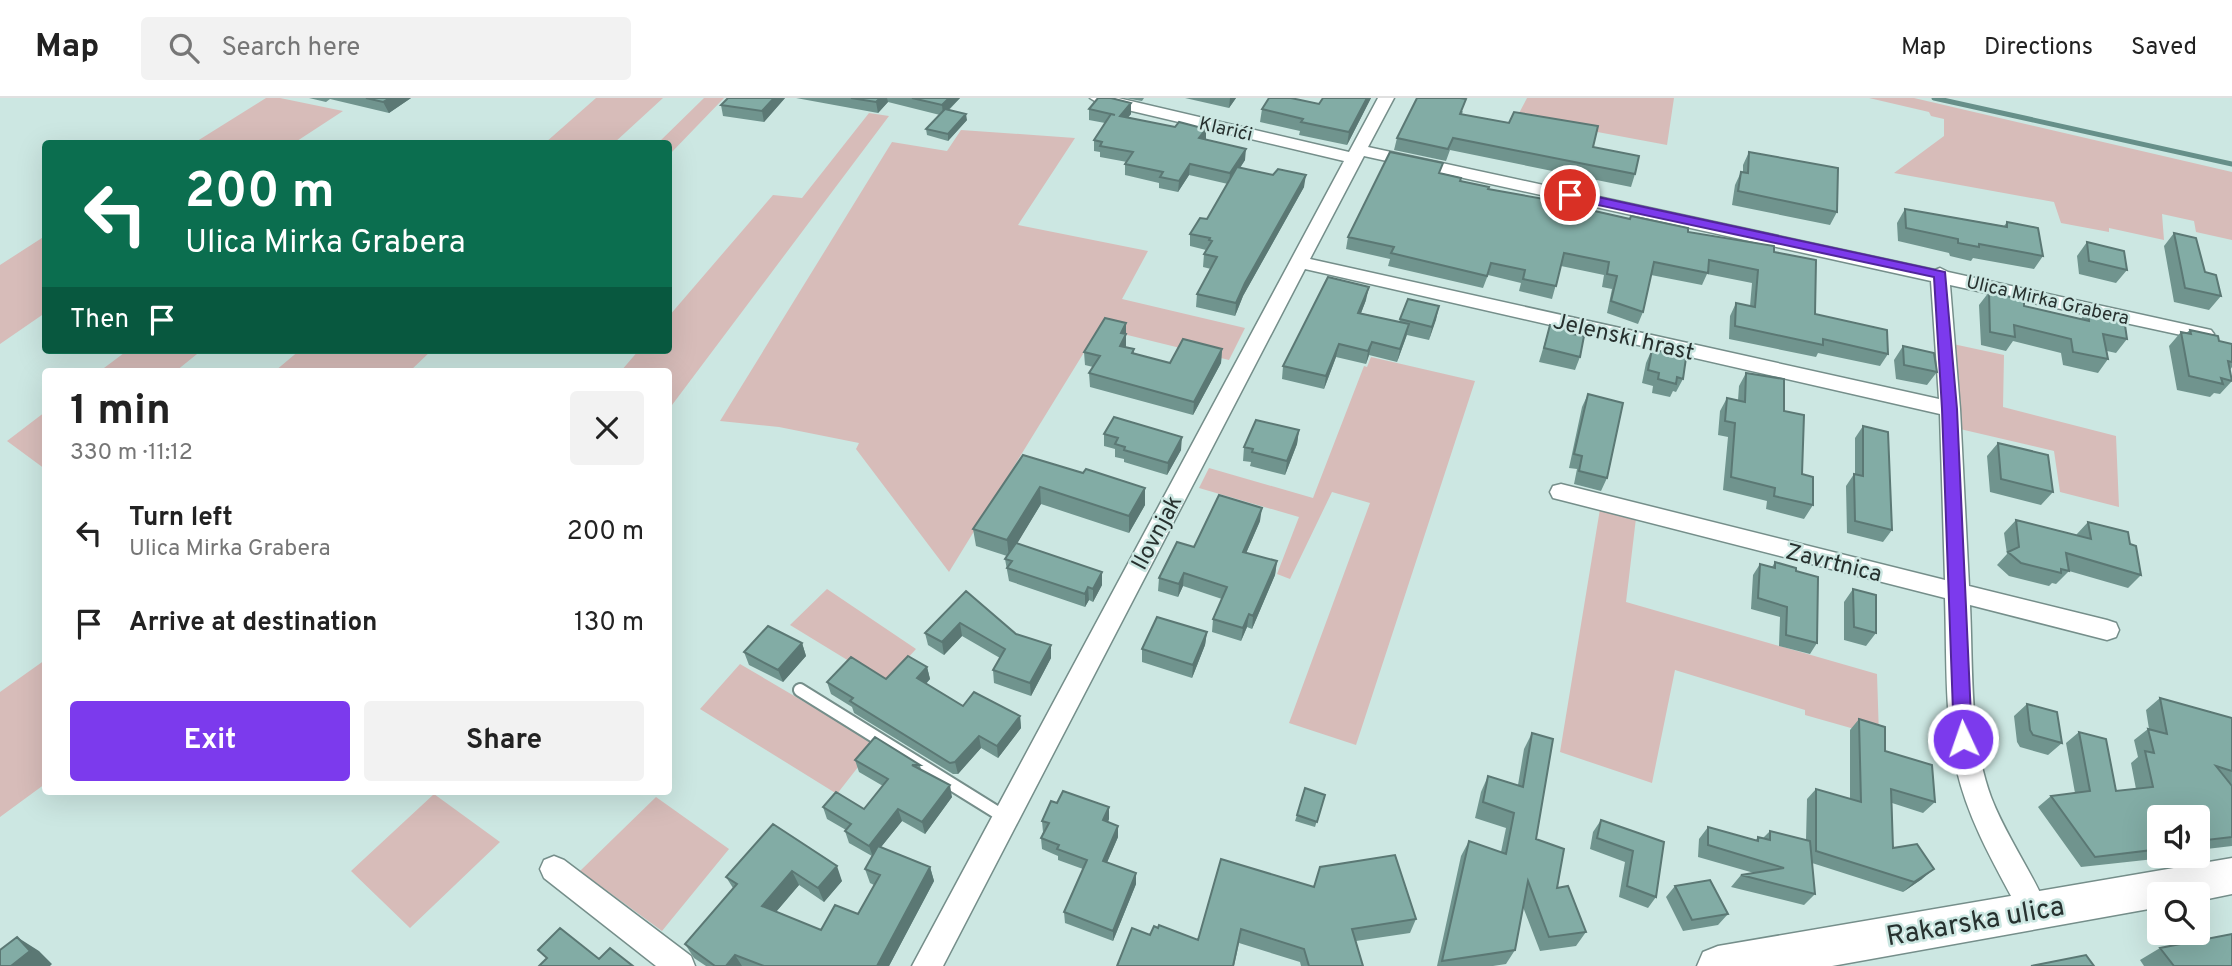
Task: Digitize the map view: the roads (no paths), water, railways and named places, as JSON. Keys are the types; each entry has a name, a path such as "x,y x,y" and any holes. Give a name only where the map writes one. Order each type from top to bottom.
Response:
{"main road":[{"name":"Rakarska ulica","path":"1718,966 2033,908 2232,876"}],"street":[{"name":"Klarići","path":"1098,98 1356,154"},
{"name":"Ilovnjak","path":"927,966 1386,98"},
{"name":"Ulica Mirka Grabera","path":"1356,154 1940,275 2204,334"},
{"name":"Jelenski hrast","path":"1298,262 1950,409"},
{"path":"1940,275 1950,409 1963,739 1973,788 1986,823 2033,908"},
{"name":"Zavrtnica","path":"1561,492 2107,630"},
{"path":"554,869 680,966"}],"lane":[{"path":"800,690 1006,818"}],"waterway":[{"path":"1934,98 2232,164"}]}
